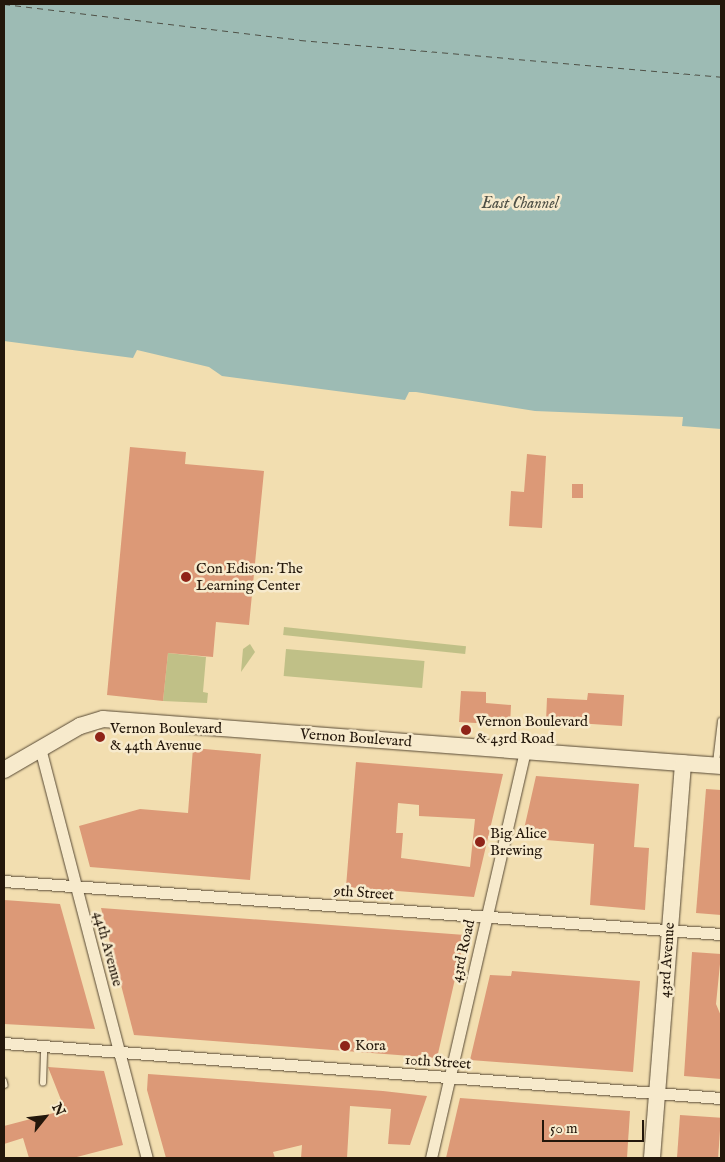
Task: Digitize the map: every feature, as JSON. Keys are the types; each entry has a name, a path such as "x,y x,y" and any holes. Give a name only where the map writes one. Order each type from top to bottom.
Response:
{"main road":[{"name":"Vernon Boulevard","path":"4,770 86,723 103,719 719,765"},
{"name":"43rd Avenue","path":"652,1158 683,763"}],"street":[{"name":"44th Avenue","path":"40,748 147,1158"},
{"name":"43rd Road","path":"431,1158 525,750"},
{"name":"9th Street","path":"4,881 721,934"},
{"name":"10th Street","path":"4,1043 120,1054 721,1098"}],"lane":[{"path":"719,765 721,722"},
{"path":"43,1083 44,1047"}],"green space":[{"path":"284,627 466,646 465,654 283,635"},
{"path":"250,644 255,652 241,672 243,649"},
{"path":"286,649 424,661 422,688 284,676"},
{"path":"168,653 206,657 203,692 208,693 207,703 163,701"}],"water":[{"name":"East Channel","path":"4,4 721,4 721,429 682,426 683,417 535,411 416,392 409,392 405,400 222,376 209,367 137,350 133,358 4,341"}],"building":[{"name":"Con Edison: The Learning Center","path":"130,447 186,452 185,464 264,471 249,625 216,622 213,657 168,653 163,701 107,695"},
{"path":"527,454 546,456 542,528 509,526 511,491 524,492"},
{"path":"572,484 583,484 583,498 572,498"},
{"path":"461,691 486,692 486,703 511,705 510,725 459,722"},
{"path":"588,693 624,695 622,726 546,721 547,698 587,700"},
{"path":"193,748 261,754 250,880 90,867 79,826 140,809 188,813"},
{"path":"356,762 503,774 474,897 346,887","holes":["398,803 419,805 419,816 475,819 470,867 401,858 403,833 396,833"]},
{"path":"536,776 639,784 634,847 649,848 645,910 590,905 594,844 522,838"},
{"path":"706,789 721,790 721,915 696,913"},
{"path":"4,900 60,904 95,1029 4,1024"},
{"path":"101,908 465,935 437,1058 134,1035"},
{"path":"692,952 721,954 716,1004 721,1016 721,1079 684,1076"},
{"path":"512,971 640,981 633,1072 470,1060 490,975 511,976"},
{"path":"48,1067 104,1071 123,1145 73,1158 29,1158 23,1138 4,1144 4,1126 65,1110"},
{"path":"148,1074 383,1091 427,1096 410,1145 388,1144 391,1109 350,1106 347,1158 301,1158 302,1145 273,1152 275,1158 166,1158 147,1090"},
{"path":"460,1098 630,1111 627,1158 446,1158"},
{"path":"680,1115 721,1118 718,1158 677,1158"}],"ferry route":[{"path":"4,4 300,40 721,77"}],"place":[{"name":"Con Edison: The Learning Center","path":"186,577"},
{"name":"Vernon Boulevard & 43rd Road","path":"466,730"},
{"name":"Vernon Boulevard & 44th Avenue","path":"100,737"},
{"name":"Big Alice Brewing","path":"480,842"},
{"name":"Kora","path":"345,1046"}]}
